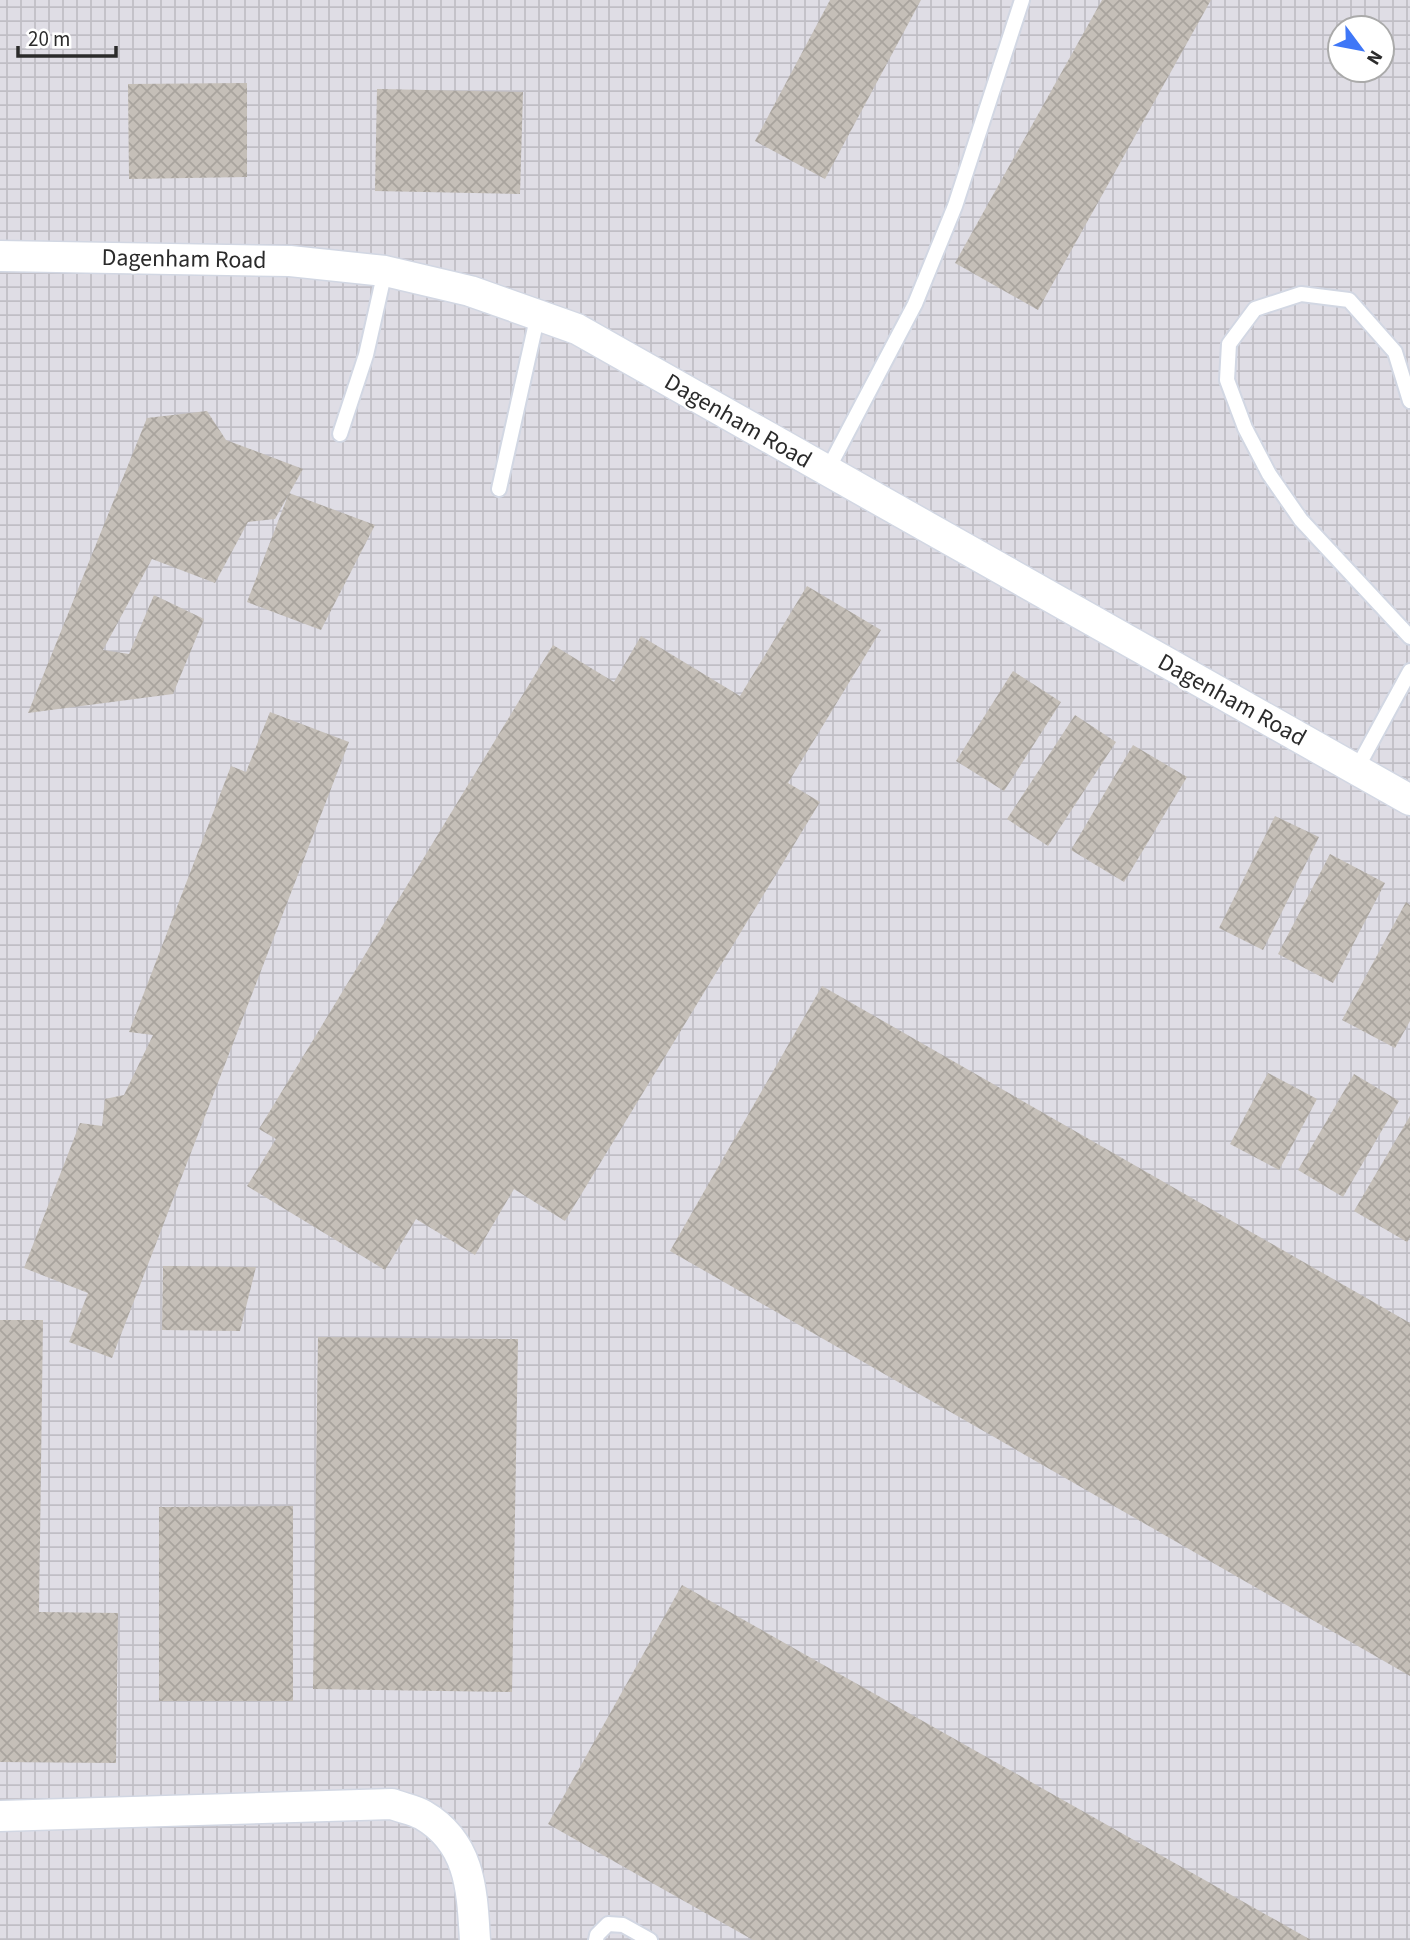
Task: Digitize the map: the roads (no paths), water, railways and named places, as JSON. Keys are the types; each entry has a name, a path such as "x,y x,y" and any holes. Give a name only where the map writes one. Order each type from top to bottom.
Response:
{"street":[{"name":"Dagenham Road","path":"0,256 290,261 385,271 470,291 577,329 1410,800"},
{"path":"0,1816 392,1804 421,1814 443,1829 461,1853 472,1894 475,1940"}],"lane":[{"path":"827,471 915,304 955,206 1022,0"},
{"path":"340,434 366,355 385,271"},
{"path":"1410,401 1395,352 1349,300 1301,293 1255,309 1228,344 1227,380 1245,428 1269,474 1301,520 1410,637"},
{"path":"499,489 538,314"},
{"path":"1356,770 1410,671"},
{"path":"596,1940 597,1935 608,1924 624,1925 650,1940"}]}
